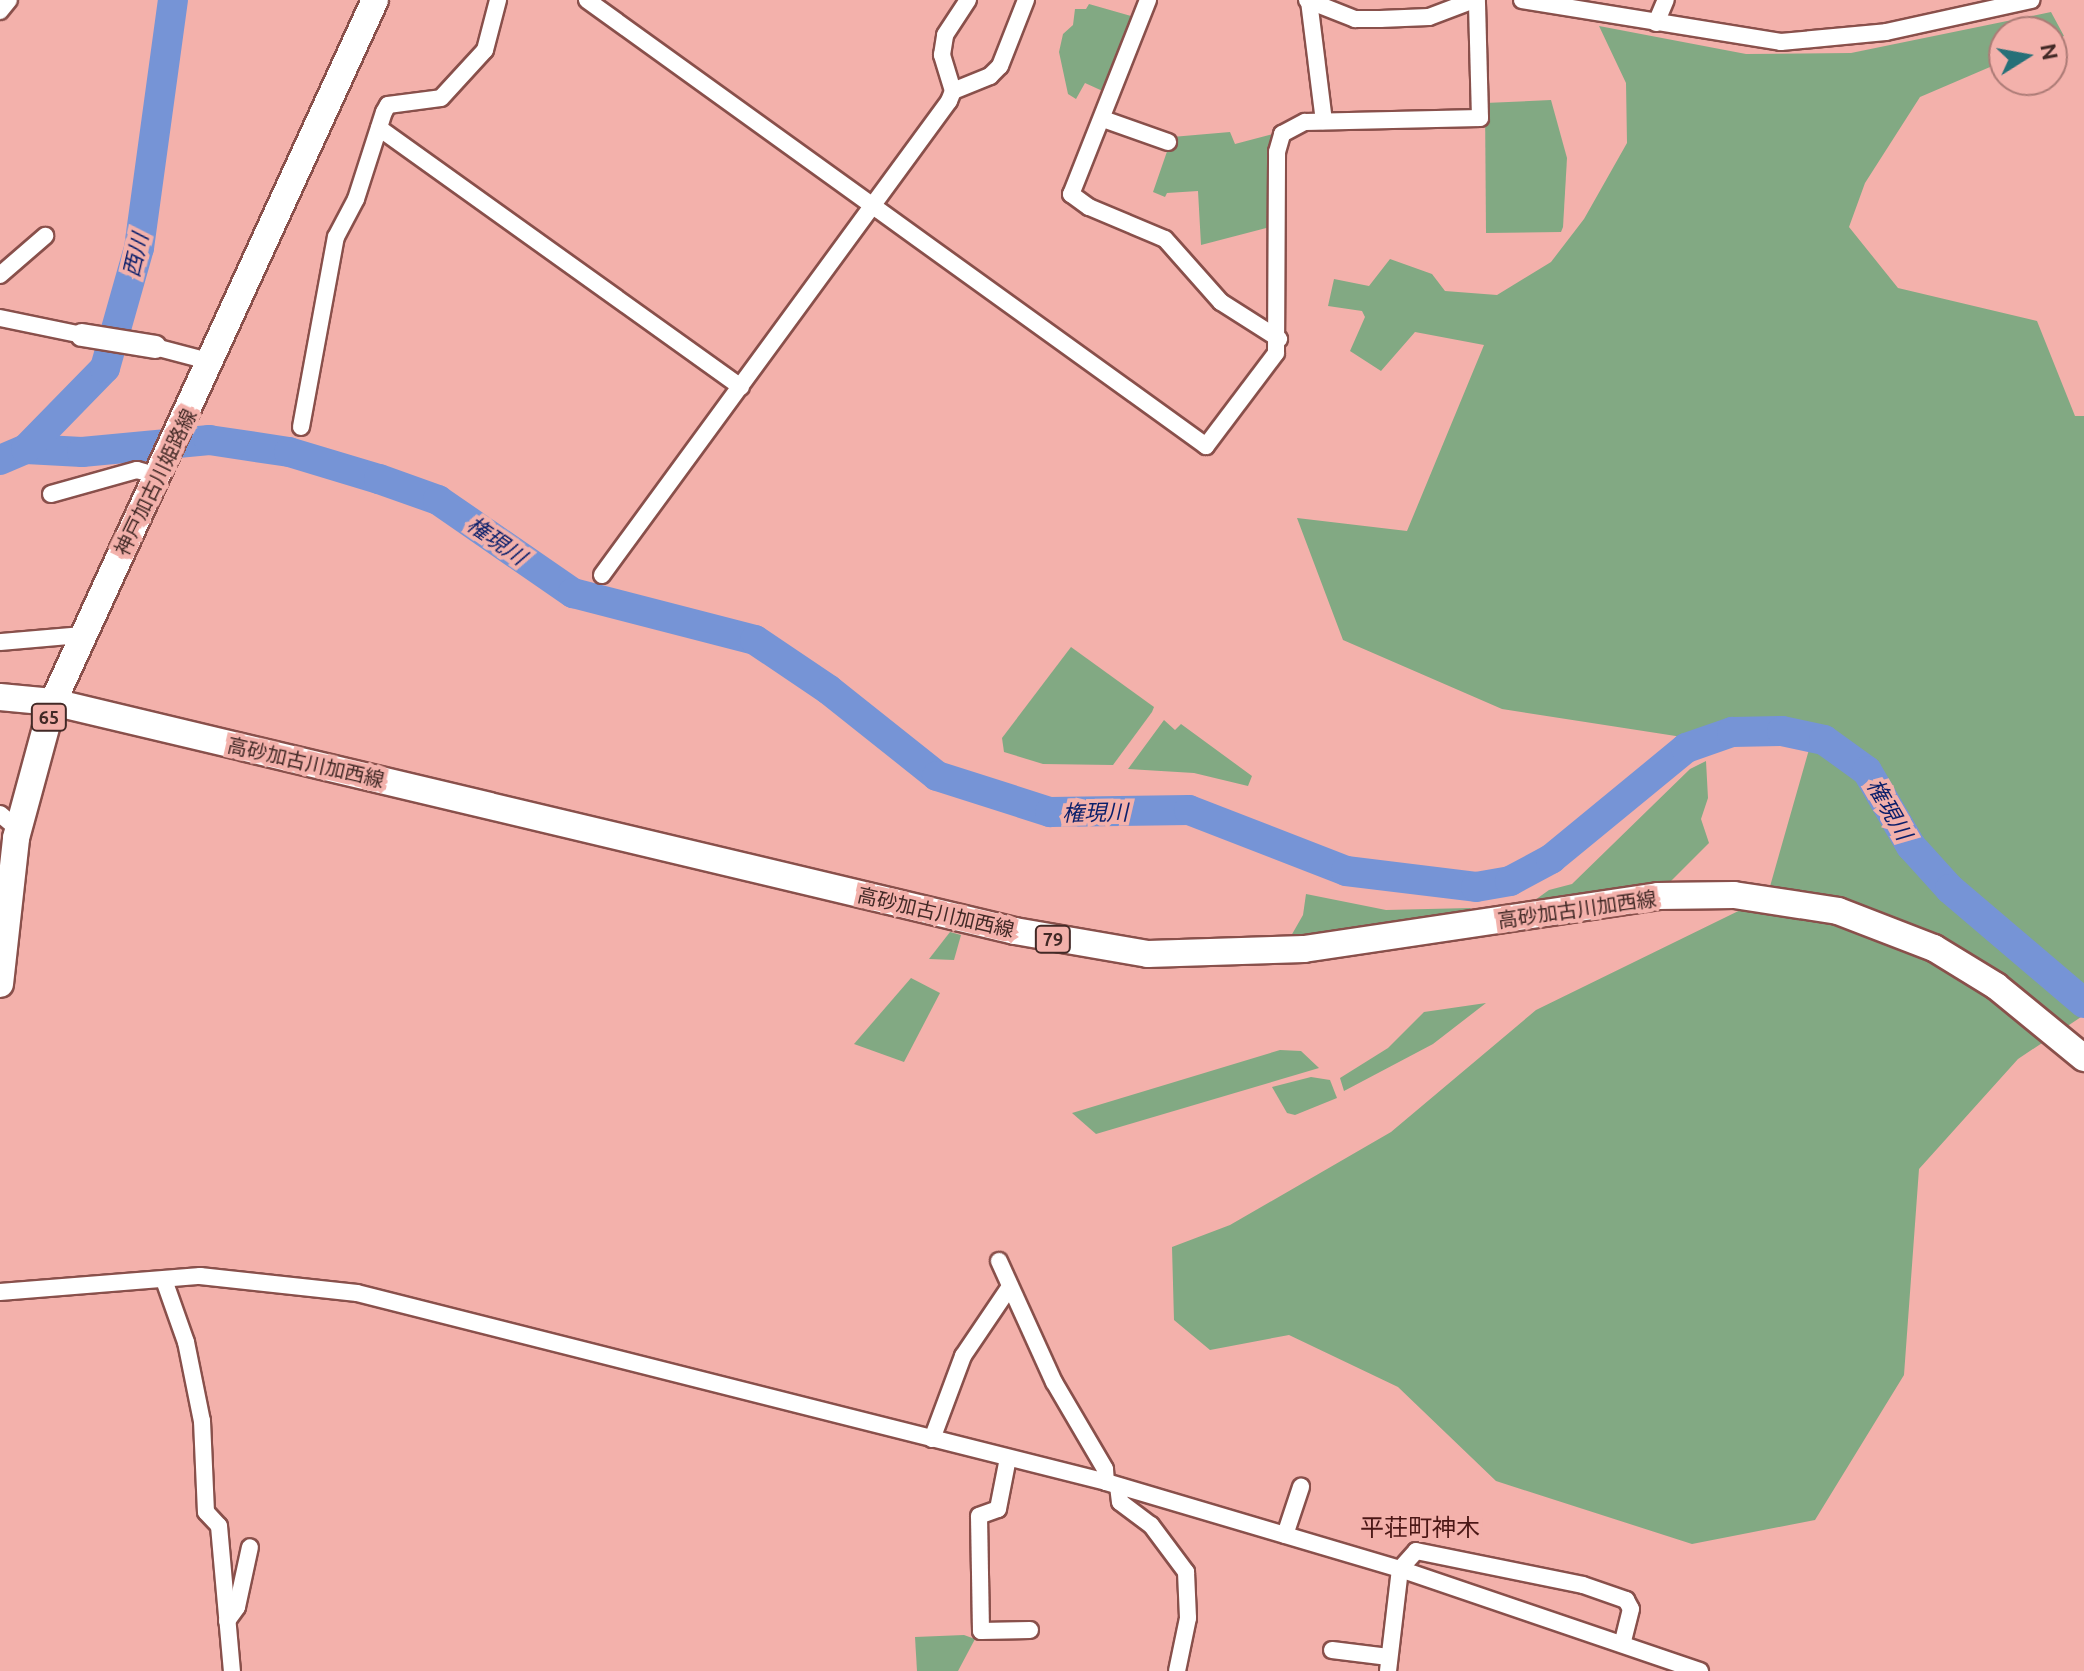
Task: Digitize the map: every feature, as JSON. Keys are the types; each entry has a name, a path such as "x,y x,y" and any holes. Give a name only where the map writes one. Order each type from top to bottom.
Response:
{"main road":[{"name":"神戸加古川姫路線","path":"0,984 9,822 53,702 81,635 212,362 375,0"},
{"path":"85,336 150,346"},
{"name":"高砂加古川加西線","path":"0,697 53,702 1015,931 1148,954 1304,949 1658,896 1734,895 1838,911 1934,948 1996,986 2084,1058"}],"street":[{"path":"0,11 9,0"},
{"path":"301,427 336,237 356,199 388,105 441,98 485,50 498,0"},
{"path":"587,0 1206,446 1265,371 1279,339 1277,152 1282,134 1296,124 1324,121 1480,118 1467,0 1429,17 1380,19 1355,19 1308,0 1324,121"},
{"path":"953,91 942,55 945,35 968,0"},
{"path":"602,575 873,206 953,91 990,76 1000,66 1026,0"},
{"path":"1148,0 1073,197 1165,239 1221,302 1279,339"},
{"path":"1522,0 1781,42 1886,32 2032,0"},
{"path":"1656,23 1666,0"},
{"path":"1103,119 1168,142"},
{"path":"379,128 741,387"},
{"path":"0,275 45,236"},
{"path":"0,318 85,336"},
{"path":"150,346 212,362"},
{"path":"51,494 137,470 160,472"},
{"path":"0,642 81,635"},
{"path":"999,1261 1066,1405 1105,1469 1120,1502 1151,1525 1186,1572 1188,1618 1177,1671"},
{"path":"0,1292 200,1276 357,1293 1112,1484 1400,1569 1622,1644 1662,1665 1700,1671"},
{"path":"164,1280 186,1342 202,1421 206,1512 219,1526 232,1671"},
{"path":"932,1439 963,1356 1009,1288"},
{"path":"1008,1458 998,1509 979,1516 981,1631 1030,1630"},
{"path":"1285,1535 1301,1487"},
{"path":"227,1621 237,1607 250,1547"},
{"path":"1332,1650 1389,1664 1400,1569 1408,1556 1423,1551 1608,1594 1630,1604 1622,1644"}],"green space":[{"path":"1089,4 1138,18 1107,93 1085,83 1076,99 1068,94 1059,52 1063,34 1073,25 1075,9 1086,9"},
{"path":"2051,12 2053,16 2031,16"},
{"path":"1988,25 1988,68 1920,97 1865,183 1849,227 1898,288 2037,321 2075,416 2084,416 2084,1015 2018,1059 1919,1169 1904,1375 1815,1520 1692,1544 1496,1481 1398,1387 1289,1335 1210,1350 1174,1320 1172,1247 1230,1225 1391,1132 1536,1010 1767,897 1810,746 1708,741 1502,709 1343,640 1297,518 1407,531 1484,345 1415,332 1381,371 1350,351 1365,317 1362,311 1328,306 1334,279 1369,286 1390,259 1432,274 1445,291 1497,295 1551,262 1584,219 1627,143 1626,83 1599,26 1746,54 1851,53"},
{"path":"1551,100 1567,158 1561,232 1486,233 1485,103"},
{"path":"1230,132 1235,144 1273,134 1274,226 1201,245 1198,191 1167,193 1165,197 1153,192 1172,137"},
{"path":"1071,647 1154,707 1113,765 1043,764 1004,752 1002,738"},
{"path":"1164,720 1175,730 1181,724 1252,776 1248,786 1194,773 1128,769"},
{"path":"1706,761 1708,798 1701,819 1709,843 1666,886 1528,905 1549,890 1572,884 1690,769"},
{"path":"1306,894 1386,910 1470,908 1476,913 1287,943 1303,915"},
{"path":"950,932 961,935 954,960 929,959"},
{"path":"911,978 940,993 904,1062 854,1044"},
{"path":"1486,1003 1433,1044 1344,1091 1340,1078 1388,1048 1424,1012"},
{"path":"1280,1050 1301,1051 1319,1068 1096,1134 1072,1113"},
{"path":"1311,1077 1330,1080 1337,1098 1295,1115 1287,1113 1272,1087"},
{"path":"964,1635 975,1639 958,1671 917,1671 915,1637"}],"waterway":[{"name":"西川","path":"0,460 26,449 105,368 139,248 173,0"},
{"name":"権現川","path":"26,449 82,452 209,440 289,452 379,479 438,500 573,593 755,640 829,690 937,776 1050,812 1189,810 1346,871 1476,887 1510,881 1551,859 1686,748 1732,732 1782,731 1824,740 1867,771 1911,846 1950,889 2084,1003"}],"district":[{"name":"平荘町神木","path":"1420,1528"}]}
